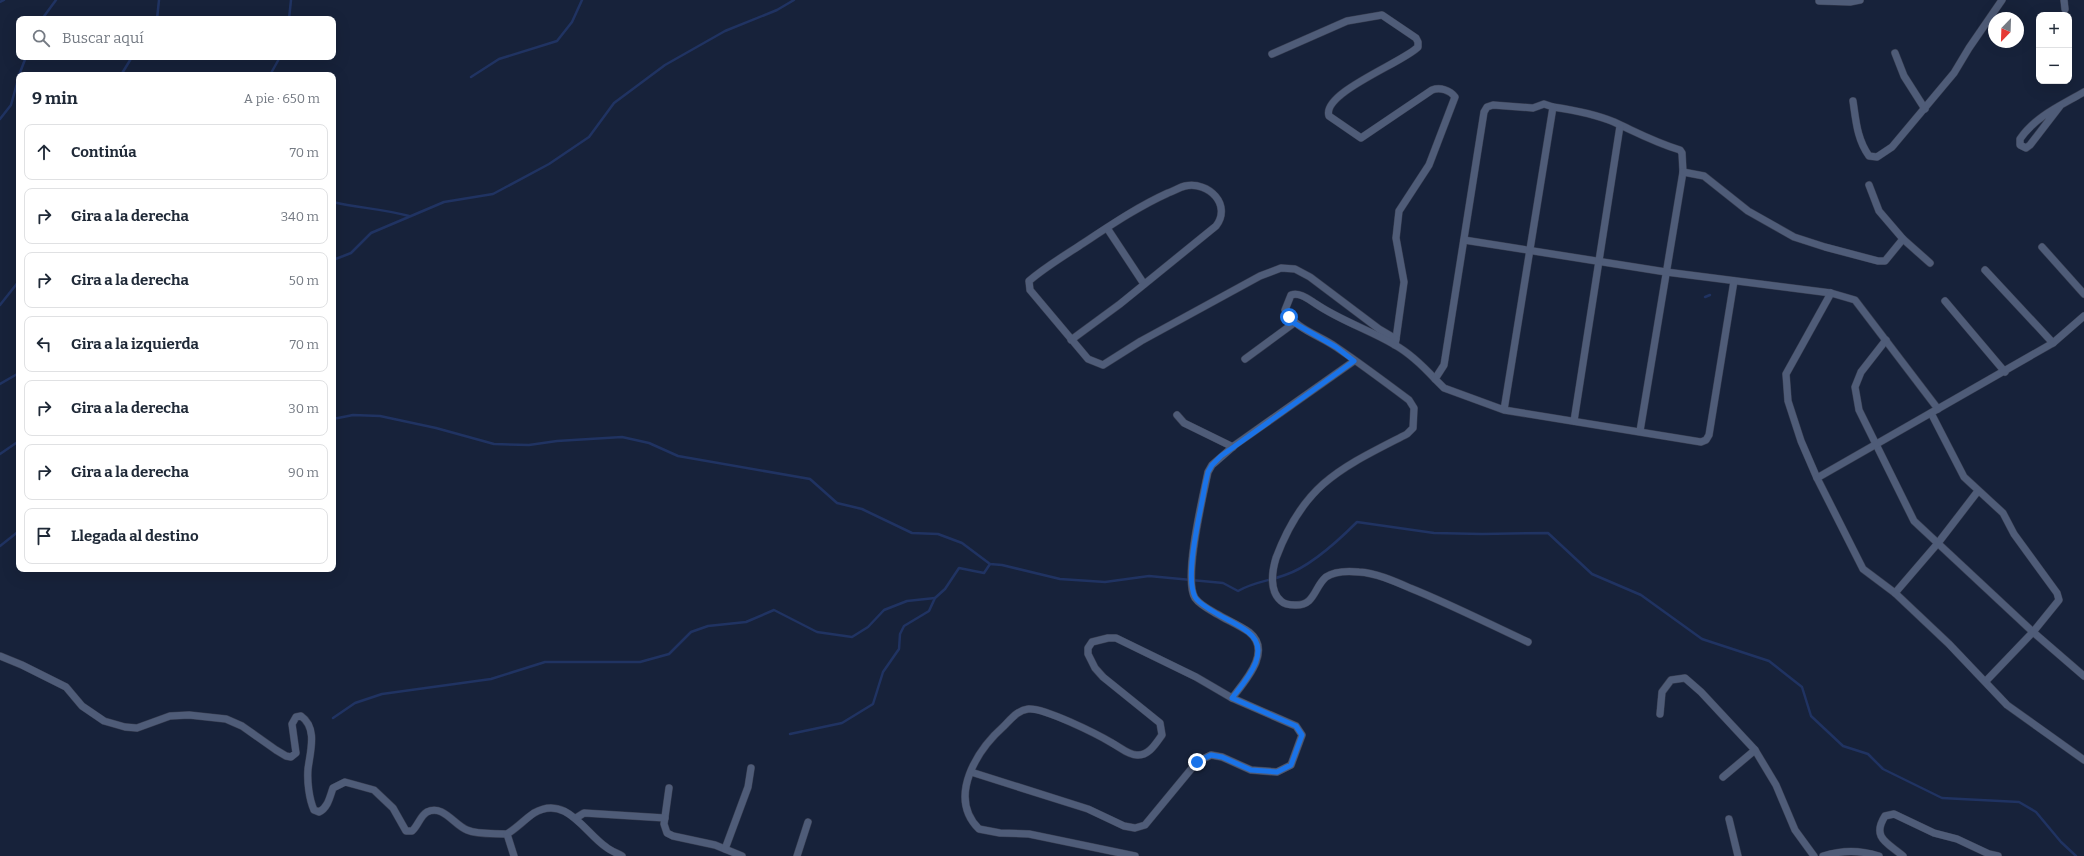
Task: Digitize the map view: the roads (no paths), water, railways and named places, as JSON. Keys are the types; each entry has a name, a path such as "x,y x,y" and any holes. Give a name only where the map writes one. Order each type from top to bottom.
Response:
{"street":[{"path":"1819,1 1850,2 1860,0"},
{"path":"1853,101 1861,144 1869,156 1877,157 1892,147 1954,73 1969,48 2002,0"},
{"path":"2064,0 2065,9"},
{"path":"1272,54 1347,21 1382,15 1416,38 1418,47 1358,82 1331,104 1328,110 1329,116 1361,138 1432,90 1440,88 1452,93 1455,97 1455,102 1429,165 1399,211 1396,238 1404,282 1396,342"},
{"path":"1895,53 1904,76 1925,109"},
{"path":"2060,106 2030,145 2026,148 2020,145 2020,139 2034,122 2044,114 2084,92"},
{"path":"1435,379 1444,365 1484,112 1488,107 1493,105 1533,108 1544,104 1553,107 1572,109 1620,126 1652,141 1680,150 1682,153 1683,172 1640,431"},
{"path":"1504,410 1553,107"},
{"path":"1574,421 1620,126"},
{"path":"1683,172 1704,176 1748,211 1770,224 1794,237 1825,247 1878,261 1885,261 1903,239"},
{"path":"1868,185 1879,211 1903,239 1930,263"},
{"path":"1071,340 1216,226 1222,219 1222,207 1215,194 1204,187 1186,186 1150,202 1107,228 1029,281 1030,290 1071,340 1088,360 1103,365 1141,341 1260,276 1282,268 1295,269 1310,277 1396,342 1444,388 1504,410 1701,442 1706,440 1709,435 1734,281"},
{"path":"1107,228 1144,284"},
{"path":"1464,240 1666,272 1831,293 1855,300 1938,409"},
{"path":"2042,247 2084,294"},
{"path":"1986,270 2053,343"},
{"path":"1831,293 1786,374 1788,401 1801,441 1817,478 1863,569 1895,593 1986,681 2007,705 2084,760"},
{"path":"1396,342 1340,319 1306,298 1295,294 1291,295 1284,310 1294,323 1336,347 1409,400 1414,408 1413,428 1407,434 1357,460 1330,477 1308,497 1282,542 1273,573 1272,581 1274,591 1281,601 1291,605 1301,606 1312,599 1326,578 1336,573 1360,572 1382,577 1424,593 1528,642"},
{"path":"1945,302 2005,372"},
{"path":"1817,478 2005,372 2053,343 2084,316"},
{"path":"1245,359 1294,323"},
{"path":"1886,340 1861,372 1855,387 1859,410 1914,521 2033,632 2084,676"},
{"path":"1232,698 1257,662 1258,654 1255,640 1249,633 1208,608 1195,598 1192,588 1191,566 1208,472 1212,465 1233,447 1354,361"},
{"path":"1931,413 1964,477 2003,513 2014,534 2056,593 2059,600 2033,632 1986,681"},
{"path":"1176,415 1184,423 1233,447"},
{"path":"1895,593 1938,543 1978,491"},
{"path":"971,772 1088,809 1124,826 1135,828 1145,825 1197,762 1211,755 1222,757 1251,770 1277,772 1291,765 1302,735 1296,726 1232,698 1196,677 1116,638 1100,639 1092,642 1088,648 1089,661 1103,677 1160,723 1162,735 1152,749 1137,755 1130,753 1111,742 1036,708 1020,711 993,736 976,757 971,772 966,790 966,803 970,818 979,829 1000,833 1029,834 1135,856"},
{"path":"0,656 22,665 66,687 82,706 95,715 125,727 137,728 170,716 189,715 226,719 242,726 276,750 286,756 291,757 296,752 297,747 292,724 296,717 301,716 306,720 312,737 313,745 308,771 312,804 314,810 319,812 323,810 333,788 345,782 374,790 393,808 406,831 412,831 425,813 431,810 440,811 452,817 465,829 473,832 507,834 534,813 544,809 568,813 576,818 606,847 622,856"},
{"path":"1660,714 1662,692 1671,680 1685,678 1702,692 1755,750 1776,785 1795,830 1814,856"},
{"path":"1723,777 1755,750"},
{"path":"725,849 748,786 751,768"},
{"path":"670,788 664,824 667,832 673,836 725,849 742,856"},
{"path":"576,818 584,813 665,818"},
{"path":"1903,856 1881,838 1879,831 1880,823 1885,816 1894,814 1934,833 1957,839 1989,854 1998,856"},
{"path":"1729,819 1738,856"},
{"path":"797,856 808,822"},
{"path":"507,834 514,856"},
{"path":"1823,856 1851,850 1863,851 1879,856"}],"waterway":[{"path":"0,2 4,0"},
{"path":"44,16 56,0"},
{"path":"157,16 159,0"},
{"path":"289,16 291,0"},
{"path":"471,77 499,59 557,41 572,22 582,0"},
{"path":"336,259 351,253 371,233 444,202 493,194 549,164 589,137 614,103 665,65 725,31 777,10 794,0"},
{"path":"20,72 25,60"},
{"path":"123,72 130,60"},
{"path":"272,72 278,60"},
{"path":"0,119 11,105 16,87"},
{"path":"336,203 409,216"},
{"path":"0,305 16,285"},
{"path":"1705,297 1710,295"},
{"path":"0,384 16,375"},
{"path":"336,418 353,415 380,416 436,428 494,444 529,445 557,441 622,437 649,443 678,456 810,479 837,503 862,509 912,533 938,534 962,543 990,564 1002,565 1060,579 1105,582 1149,576 1223,583 1238,591 1285,575 1304,566 1314,560 1357,522 1434,533 1548,533 1592,574 1641,595 1702,639 1769,661 1802,687 1811,716 1843,746 1868,754 1883,769 1942,798 2019,802 2036,812 2061,842 2076,856"},
{"path":"0,454 16,443"},
{"path":"0,546 16,533"},
{"path":"790,734 842,723 873,704 883,672 899,649 900,634 904,626 929,611 935,598 945,589 959,568 984,573 990,564"},
{"path":"333,718 355,703 382,694 491,679 545,662 640,662 669,654 691,632 708,626 746,622 774,610 817,632 852,637 868,627 884,610 907,601 935,598"}]}
